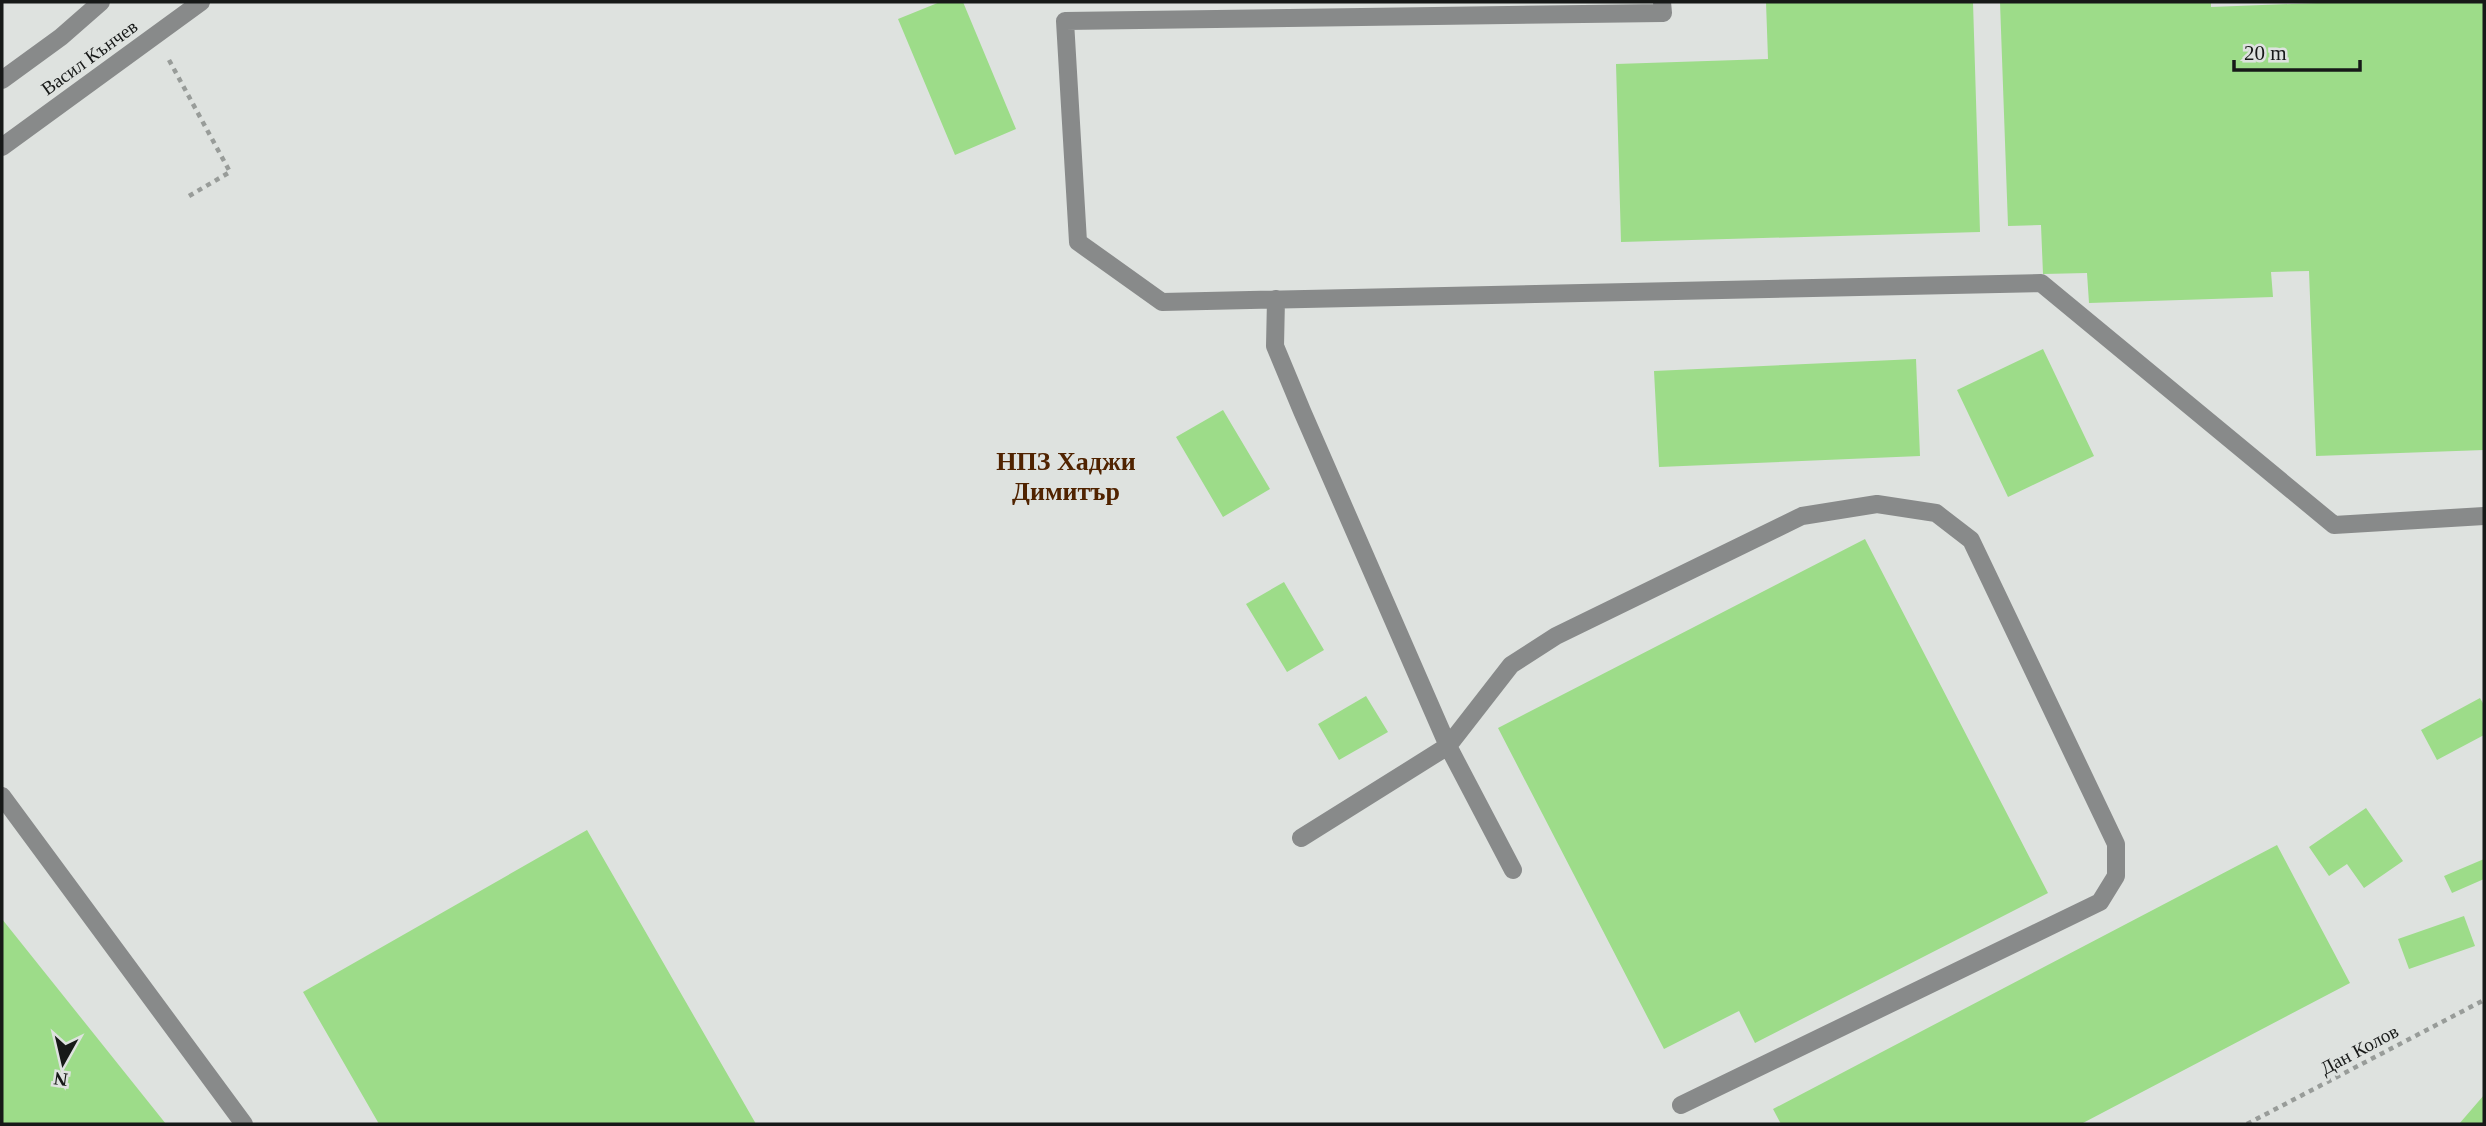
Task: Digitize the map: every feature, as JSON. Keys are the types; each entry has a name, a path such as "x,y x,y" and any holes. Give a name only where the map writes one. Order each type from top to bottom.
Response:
{"street":[{"name":"Васил Кънчев","path":"2,80 61,37 102,2"},
{"name":"Васил Кънчев","path":"2,147 201,2"},
{"path":"1662,2 1662,13 1065,21 1078,242 1162,302 2041,283 2334,525 2484,516"},
{"path":"1276,299 1275,346 1448,746 1513,870"},
{"path":"1301,838 1448,746 1511,664 1556,636 1802,516 1877,504 1936,513 1971,540 2116,844 2116,876 2100,902 1681,1105"},
{"path":"2,796 244,1124"}],"path":[{"path":"156,34 230,172 188,196"},
{"name":"Дан Колов","path":"2246,1124 2484,1000"}],"building":[{"path":"940,2 963,2 1016,129 955,155 898,19"},
{"path":"1766,2 1973,2 1980,232 1621,242 1616,64 1768,59"},
{"path":"2000,2 2211,2 2211,7 2342,2 2484,2 2484,450 2316,456 2309,271 2271,272 2273,297 2089,303 2087,273 2043,274 2041,225 2008,226"},
{"path":"2043,349 2094,456 2008,497 1957,390"},
{"path":"1916,359 1920,456 1659,467 1654,371"},
{"path":"1223,410 1270,489 1223,517 1176,437"},
{"path":"1865,539 2048,893 1755,1043 1739,1011 1664,1049 1498,728"},
{"path":"1284,582 1324,650 1287,672 1246,604"},
{"path":"1366,696 1388,732 1339,760 1318,724"},
{"path":"2480,698 2484,705 2484,735 2437,760 2421,730"},
{"path":"2366,808 2403,861 2364,888 2347,864 2329,876 2309,847"},
{"path":"587,830 756,1124 379,1124 303,992"},
{"path":"2277,845 2350,983 2081,1124 1781,1124 1773,1109"},
{"path":"2484,859 2484,879 2452,893 2444,876"},
{"path":"2464,916 2475,946 2409,969 2398,939"},
{"path":"2,919 166,1124 2,1124"},
{"path":"2484,1095 2484,1124 2459,1124"}],"district":[{"name":"НПЗ Хаджи Димитър","path":"1066,476"}]}
